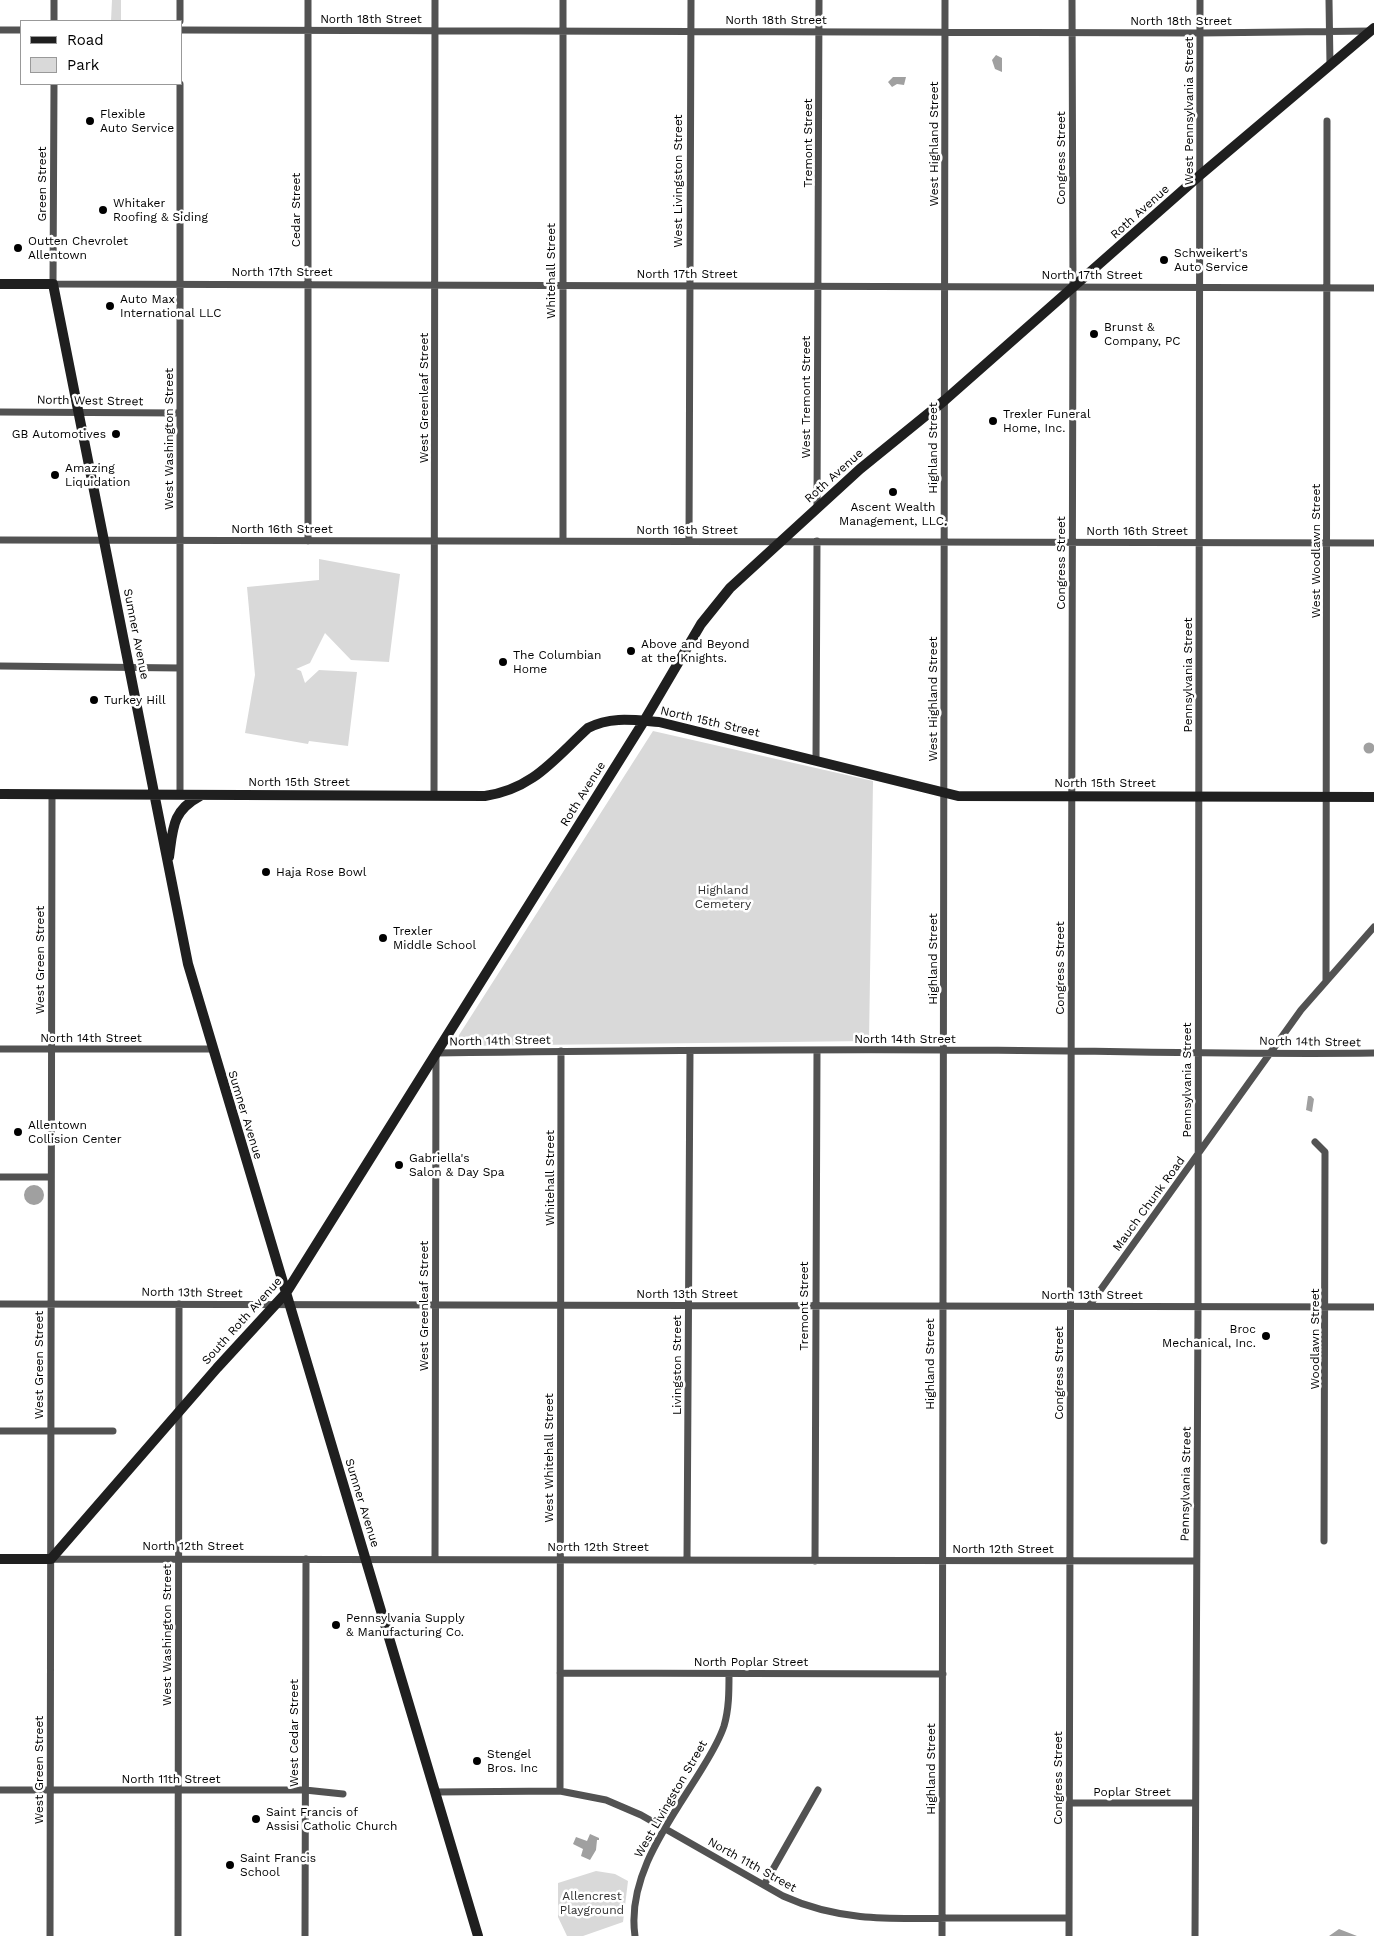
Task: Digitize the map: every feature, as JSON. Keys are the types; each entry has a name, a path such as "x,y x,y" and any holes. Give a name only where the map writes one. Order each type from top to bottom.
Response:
{"main road":[{"name":"Roth Avenue","path":"436,1053 644,721 701,624 730,588 878,453 945,400 1200,176 1372,29"},
{"name":"North 17th Street","path":"0,284 53,284"},
{"name":"Sumner Avenue","path":"53,284 188,964 478,1936"},
{"name":"North 15th Street","path":"0,794 485,796 511,791 534,778 588,728 599,722 618,719 659,722 958,796 1374,796"},
{"path":"167,865 172,832 178,814 185,804 202,794"},
{"name":"South Roth Avenue","path":"51,1559 272,1305 286,1293 436,1053"},
{"name":"North 12th Street","path":"0,1559 51,1559"}],"street":[{"path":"54,0 54,20"},
{"path":"180,0 180,20"},
{"name":"Cedar Street","path":"308,0 308,541"},
{"name":"West Greenleaf Street","path":"434,795 435,0"},
{"name":"Whitehall Street","path":"563,0 563,541"},
{"name":"West Livingston Street","path":"689,541 691,0"},
{"name":"Tremont Street","path":"818,286 819,0"},
{"name":"West Highland Street","path":"945,0 945,288"},
{"name":"Congress Street","path":"1069,1936 1073,543 1072,0"},
{"name":"West Pennsylvania Street","path":"1199,223 1200,0"},
{"path":"1329,0 1330,65"},
{"name":"North 18th Street","path":"182,30 1200,33 1372,29"},
{"path":"0,30 20,30"},
{"name":"Green Street","path":"53,284 54,85"},
{"name":"West Washington Street","path":"180,85 180,794"},
{"name":"West Woodlawn Street","path":"1326,981 1327,122"},
{"name":"Pennsylvania Street","path":"1195,1936 1200,542 1199,223"},
{"name":"North 17th Street","path":"53,284 1374,288"},
{"name":"West Tremont Street","path":"817,508 818,286"},
{"name":"Highland Street","path":"944,607 945,288"},
{"name":"North West Street","path":"0,412 180,413"},
{"name":"North 16th Street","path":"0,540 782,540 1073,543 1374,543"},
{"path":"816,760 817,541"},
{"name":"West Highland Street","path":"944,607 945,792"},
{"path":"0,666 180,668"},
{"name":"Highland Street","path":"942,1936 942,1306 945,792"},
{"name":"West Green Street","path":"50,1936 52,794"},
{"name":"Mauch Chunk Road","path":"1089,1306 1270,1053 1326,981 1374,927"},
{"name":"North 14th Street","path":"0,1049 212,1049"},
{"name":"North 14th Street","path":"436,1053 944,1050 1374,1053"},
{"name":"Whitehall Street","path":"561,1051 561,1305"},
{"name":"Livingston Street","path":"688,1560 690,1051"},
{"name":"Tremont Street","path":"815,1561 816,1051"},
{"name":"West Greenleaf Street","path":"435,1559 436,1053"},
{"name":"Woodlawn Street","path":"1315,1142 1325,1152 1324,1541"},
{"path":"0,1176 51,1177"},
{"name":"North 13th Street","path":"0,1304 1374,1307"},
{"name":"West Washington Street","path":"178,1936 179,1304"},
{"name":"West Whitehall Street","path":"560,1791 561,1305"},
{"path":"0,1431 113,1432"},
{"name":"North 12th Street","path":"51,1559 1196,1562"},
{"name":"West Cedar Street","path":"306,1559 306,1936"},
{"name":"North Poplar Street","path":"560,1673 942,1674"},
{"name":"West Livingston Street","path":"636,1936 634,1912 639,1882 645,1866 717,1743 723,1728 728,1703 729,1674"},
{"name":"North 11th Street","path":"0,1790 305,1790 343,1794"},
{"path":"764,1885 818,1790"},
{"name":"North 11th Street","path":"435,1792 560,1791 583,1794 621,1805 801,1904 835,1914 879,1918 1069,1918"},
{"name":"Poplar Street","path":"1070,1803 1195,1803"}],"green space":[{"path":"112,0 121,0 121,20 111,20"},
{"path":"319,559 400,574 389,662 351,660 325,633 310,663 296,669 301,671 305,683 319,670 357,672 348,746 309,741 308,744 245,733 255,675 247,587 319,580"},
{"name":"Highland Cemetery","path":"653,731 873,781 869,1041 452,1046"},
{"name":"Allencrest Playground","path":"596,1871 615,1874 628,1881 623,1922 583,1936 567,1936 558,1917 558,1883"}],"shaded area":[{"path":"996,55 1002,58 1002,72 995,69 992,60"},
{"path":"893,77 906,77 904,85 897,84 892,87 888,82"},
{"path":"1369,742 1375,748 1369,754 1363,748"},
{"path":"1308,1096 1314,1099 1312,1112 1306,1110"},
{"path":"34,1185 41,1188 44,1195 41,1202 34,1205 27,1202 24,1195 27,1188"},
{"path":"590,1834 599,1838 599,1840 597,1840 596,1850 590,1860 581,1856 583,1849 573,1844 576,1837 587,1841"},
{"path":"1339,1929 1357,1936 1329,1936"}],"place":[{"name":"Flexible Auto Service","path":"90,121"},
{"name":"Whitaker Roofing & Siding","path":"103,210"},
{"name":"Outten Chevrolet Allentown","path":"18,248"},
{"name":"Schweikert's Auto Service","path":"1164,260"},
{"name":"Auto Max International LLC","path":"110,306"},
{"name":"Brunst & Company, PC","path":"1094,334"},
{"name":"Trexler Funeral Home, Inc.","path":"993,421"},
{"name":"GB Automotives","path":"116,434"},
{"name":"Amazing Liquidation","path":"55,475"},
{"name":"Ascent Wealth Management, LLC.","path":"893,492"},
{"name":"Above and Beyond at the Knights.","path":"631,651"},
{"name":"The Columbian Home","path":"503,662"},
{"name":"Turkey Hill","path":"94,700"},
{"name":"Haja Rose Bowl","path":"266,872"},
{"name":"Trexler Middle School","path":"383,938"},
{"name":"Allentown Collision Center","path":"18,1132"},
{"name":"Gabriella's Salon & Day Spa","path":"399,1165"},
{"name":"Broc Mechanical, Inc.","path":"1266,1336"},
{"name":"Pennsylvania Supply & Manufacturing Co.","path":"336,1625"},
{"name":"Stengel Bros. Inc","path":"477,1761"},
{"name":"Saint Francis of Assisi Catholic Church","path":"256,1819"},
{"name":"Saint Francis School","path":"230,1865"}]}
